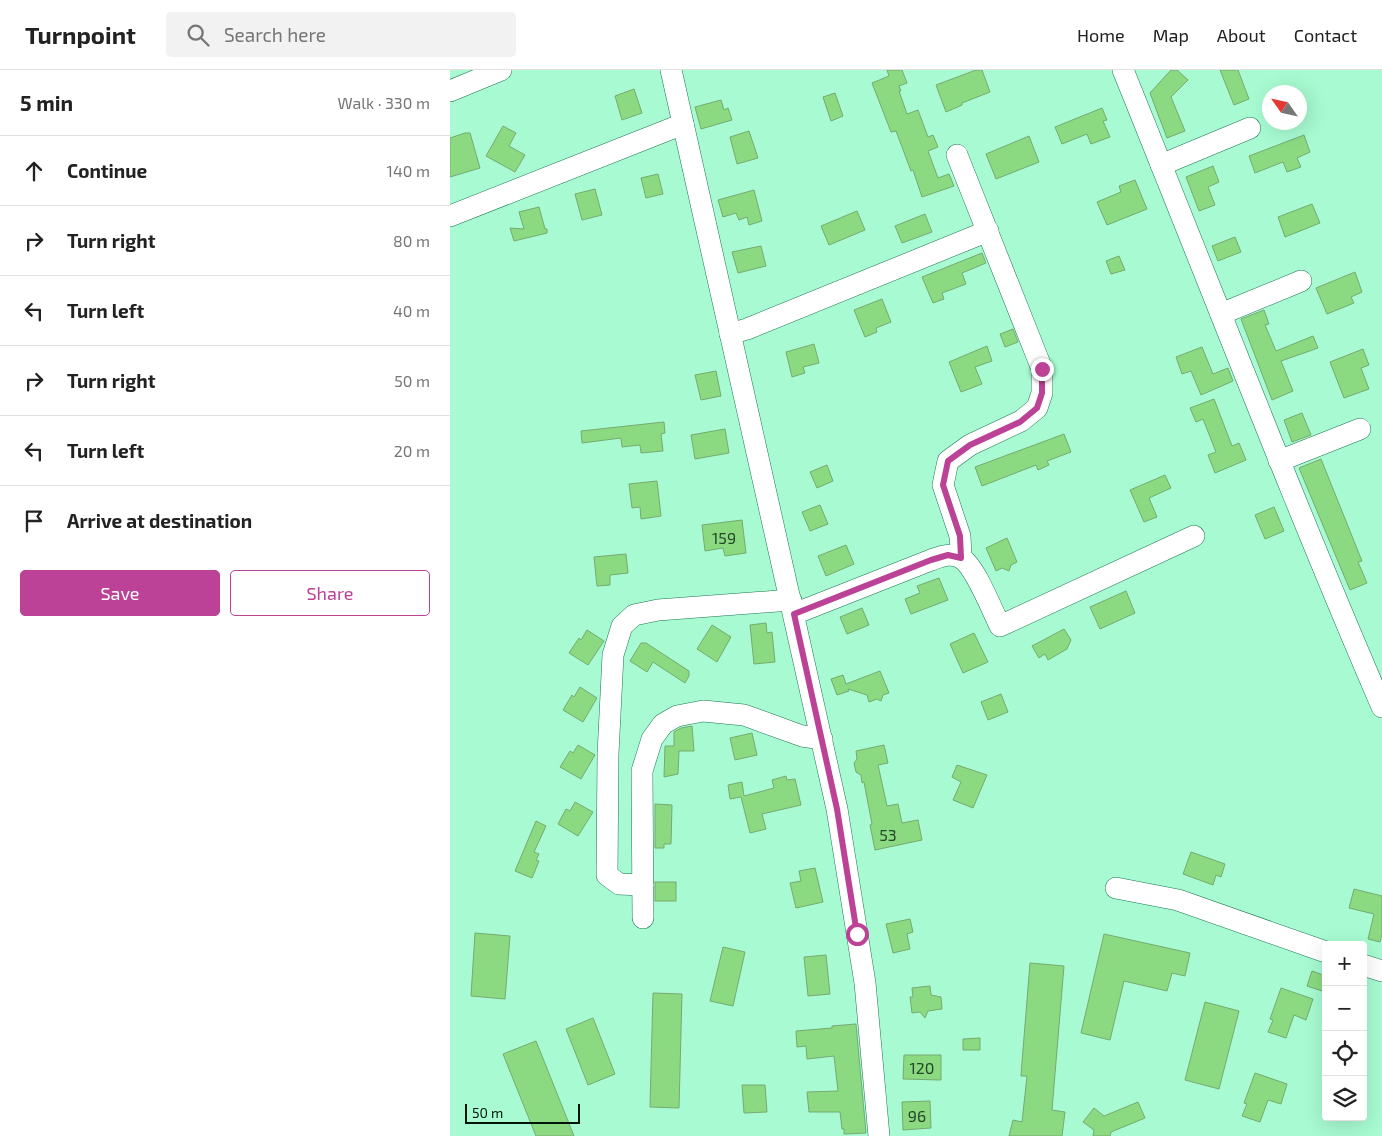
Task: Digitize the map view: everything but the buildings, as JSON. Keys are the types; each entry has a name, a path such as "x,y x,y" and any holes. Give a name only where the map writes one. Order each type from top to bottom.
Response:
{"street":[{"path":"450,92 501,70"},
{"path":"671,70 837,809 865,983 879,1136"},
{"path":"1123,70 1279,461 1338,606 1382,707"},
{"path":"450,216 683,124"},
{"path":"1161,165 1250,128"},
{"path":"958,155 1042,369 1042,393 1037,408 1020,422 970,445 948,461 943,485 960,536 961,558"},
{"path":"730,334 747,329 988,231"},
{"path":"1221,314 1301,281"},
{"path":"1279,461 1360,429"},
{"path":"643,885 619,884 607,875 608,754 612,655 622,626 634,615 658,610 792,607 948,555 961,558 971,568 1000,626 1194,536"},
{"path":"642,918 642,771 652,740 663,724 677,716 703,711 744,715 802,736 822,739"},
{"path":"1116,888 1178,900 1322,951"},
{"path":"1367,966 1382,971"}],"route":[{"path":"857,934 837,809 794,614 931,560 948,555 961,558 960,536 943,485 948,461 970,445 1020,422 1037,408 1042,393 1042,369"}]}
